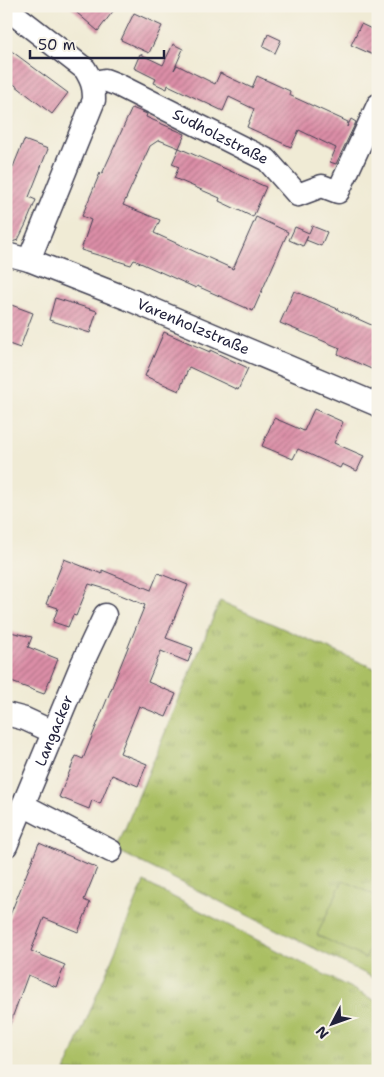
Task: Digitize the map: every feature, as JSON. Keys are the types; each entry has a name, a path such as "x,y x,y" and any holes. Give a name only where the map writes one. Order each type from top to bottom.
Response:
{"street":[{"path":"6,8 85,69 93,82 94,100 29,260"},
{"name":"Sudholzstraße","path":"93,82 106,80 118,85 266,160 298,195 322,186 338,192 378,105"},
{"name":"Varenholzstraße","path":"6,254 29,260 126,298 378,405"},
{"name":"Langacker","path":"6,846 80,666 105,615"},
{"path":"6,714 54,732"},
{"path":"23,805 111,851"}],"green space":[{"path":"220,601 378,670 378,980 116,850"},
{"path":"343,880 378,897 378,932 365,958 317,935"},
{"path":"144,882 378,1002 378,1071 65,1071"}],"building":[{"path":"69,6 117,6 98,31"},
{"path":"134,13 162,26 149,53 121,40"},
{"path":"361,24 378,32 378,57 351,45"},
{"path":"268,34 281,40 275,53 263,47"},
{"path":"173,44 183,49 174,70 177,65 215,84 220,73 252,88 257,76 290,91 289,95 348,122 347,127 351,119 356,122 336,164 330,162 336,148 299,130 291,147 247,127 254,109 229,97 223,111 168,85 167,89 154,83 156,79 134,68 140,54 163,65"},
{"path":"6,47 68,93 52,114 6,78"},
{"path":"132,108 147,114 146,117 185,134 179,148 159,140 150,146 123,205 160,220 154,233 233,269 256,217 288,232 253,311 134,260 131,265 81,250 91,220 82,216 100,173 102,174"},
{"path":"24,140 48,149 29,197 36,200 18,240 12,242 6,241 6,184"},
{"path":"179,148 266,187 253,217 219,201 220,198 174,178 179,167 172,164"},
{"path":"312,226 327,232 321,246 306,240 303,246 289,240 295,227 309,233"},
{"path":"294,291 378,328 378,372 338,354 340,348 280,323"},
{"path":"55,298 97,311 90,333 49,320"},
{"path":"6,303 33,313 20,348 6,343"},
{"path":"164,332 210,352 210,350 248,368 238,390 189,367 179,391 145,376"},
{"path":"314,409 343,422 334,443 364,456 357,471 342,464 340,468 298,449 293,459 262,446 274,418 304,431"},
{"path":"64,559 102,574 102,570 151,590 158,573 188,585 166,638 193,648 188,662 161,651 148,682 176,694 166,717 139,706 120,753 147,764 138,786 112,775 100,804 92,800 89,809 59,797 76,756 83,759 145,605 89,584 76,616 73,615 68,627 53,622 58,608 46,604"},
{"path":"6,631 32,637 28,647 58,659 44,694 6,680"},
{"path":"39,843 97,868 84,900 90,903 78,932 44,918 31,951 65,965 56,987 28,975 8,1029 6,1029 6,925"}]}
